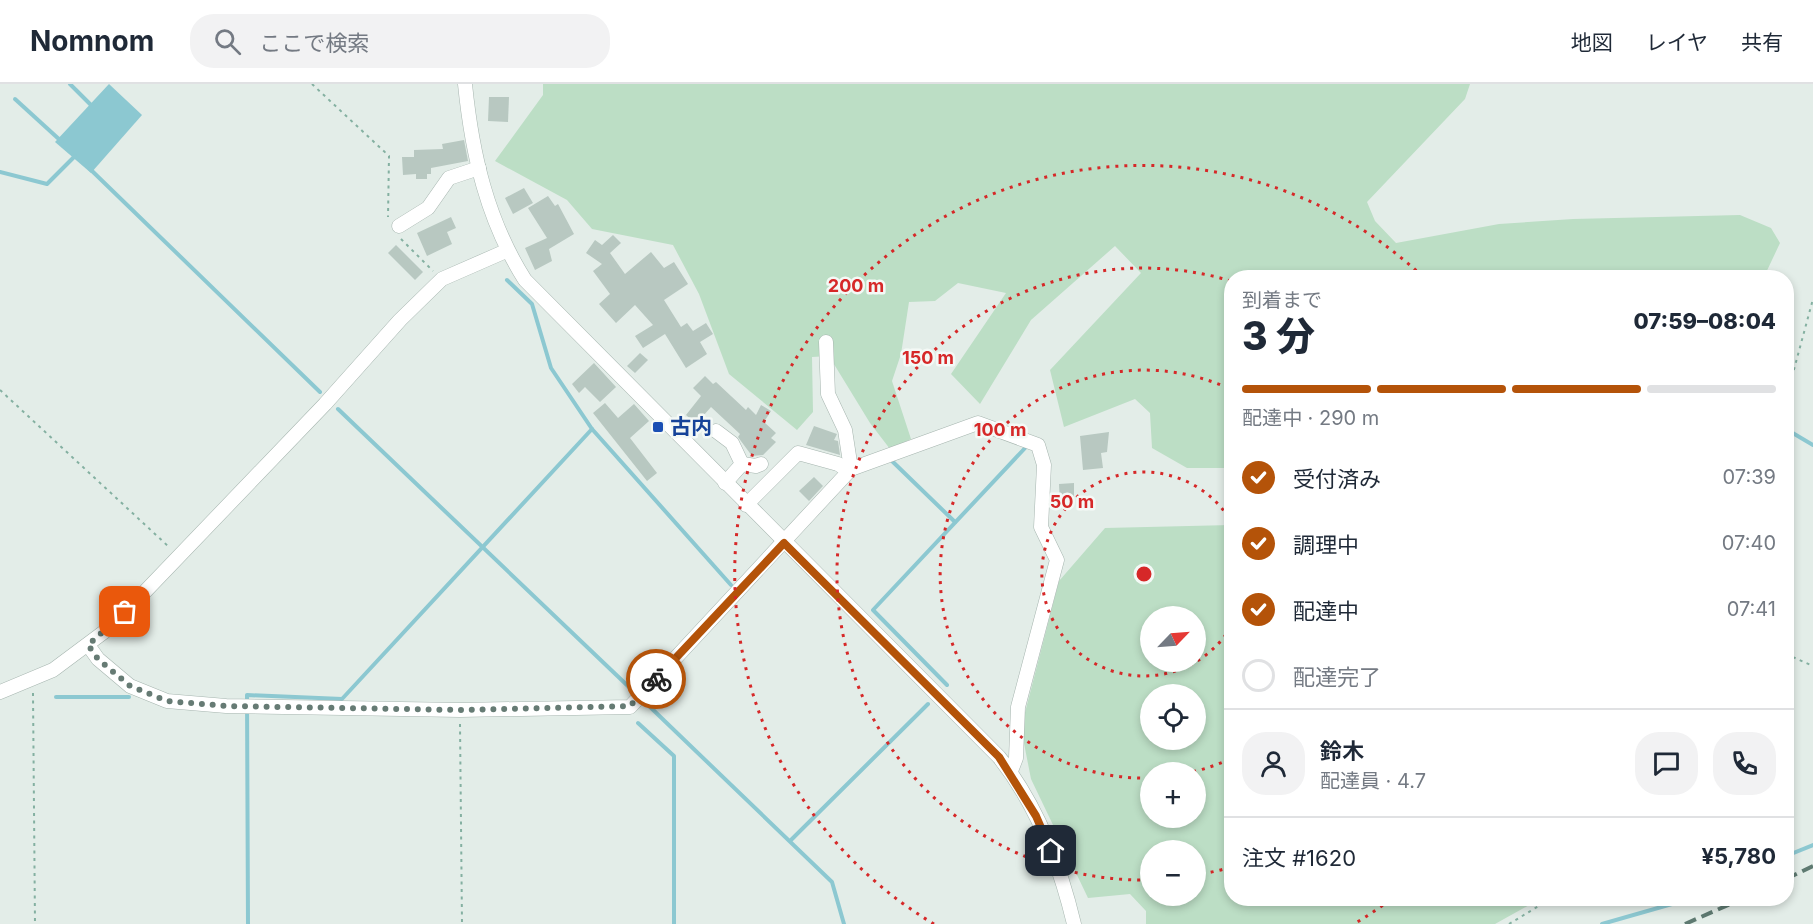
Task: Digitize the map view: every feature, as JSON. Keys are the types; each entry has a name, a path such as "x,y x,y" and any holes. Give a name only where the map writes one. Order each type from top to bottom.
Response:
{"street":[{"path":"465,84 470,128 488,207 506,251 525,280 1011,771 1051,851 1074,924"},
{"path":"399,226 428,208 450,178 479,168"},
{"path":"0,692 53,670 112,626 178,555 215,520 400,320 442,279 506,251"},
{"path":"826,342 828,394 845,430 850,470"},
{"path":"88,645 98,659 130,686 167,701 226,706 460,710 630,706 850,470 978,423 1038,445 1044,465 1041,527 1057,560 1018,707 1017,758 1011,771"},
{"path":"716,430 732,443 742,464"},
{"path":"746,505 798,453 850,470"},
{"path":"725,483 742,464"},
{"path":"742,464 756,466 761,464"}],"path":[{"path":"312,84 389,156"},
{"path":"1794,369 1813,299"},
{"path":"0,390 178,555"},
{"path":"1794,658 1813,666"},
{"path":"29,681 34,700 35,924"},
{"path":"460,710 462,924"},
{"path":"1509,924 1539,906"}],"green space":[{"path":"543,84 1470,84 1465,99 1367,202 1375,221 1396,243 1499,224 1573,219 1740,215 1771,228 1780,243 1767,270 1224,270 1224,468 1187,468 1152,448 1150,413 1135,399 1064,427 1050,370 1141,273 1115,246 1031,320 980,404 951,374 1006,293 958,283 935,301 909,302 901,354 892,381 911,439 890,449 870,423 829,356 812,357 813,412 797,430 729,374 699,294 673,245 592,229 567,200 495,161 543,95"},
{"path":"1224,525 1224,906 1527,906 1495,924 1146,924 1146,911 1141,906 1206,906 1206,840 1140,840 1140,905 1130,894 1088,898 1031,779 1021,728 1059,581 1105,528"}],"water":[{"path":"109,84 142,115 91,173 55,142"}],"building":[{"path":"489,97 509,97 508,122 488,121"},
{"path":"464,140 468,161 431,168 431,174 427,174 427,179 416,179 416,174 403,175 402,157 414,157 414,150 443,149 442,144"},
{"path":"524,188 533,203 513,214 505,198"},
{"path":"548,196 555,206 558,204 574,234 549,249 552,261 535,270 525,248 547,238 528,208"},
{"path":"451,217 456,228 447,232 452,244 427,256 417,233"},
{"path":"613,235 621,243 610,253 625,274 651,252 664,268 674,262 688,284 664,300 681,327 687,323 693,331 706,323 713,334 700,342 707,354 686,368 665,334 643,348 635,336 653,325 635,305 616,323 599,304 610,294 593,271 602,264 586,253 595,240 602,245"},
{"path":"396,245 423,272 415,280 388,253"},
{"path":"640,353 648,360 635,373 627,366"},
{"path":"594,363 616,387 600,402 585,387 579,393 572,384"},
{"path":"705,376 713,384 716,382 746,410 748,407 756,415 761,405 771,411 764,422 776,433 771,438 776,442 763,455 752,456 738,437 740,434 711,407 696,424 686,415 701,396 693,388"},
{"path":"605,403 618,418 634,404 649,421 630,438 657,473 647,481 593,413"},
{"path":"814,426 837,434 834,440 838,441 840,455 806,445"},
{"path":"1109,432 1107,452 1101,453 1103,468 1083,470 1080,436"},
{"path":"814,477 823,486 809,501 799,491"},
{"path":"1074,483 1074,505 1060,505 1059,484"}],"waterway":[{"path":"70,84 93,107"},
{"path":"15,99 61,141"},
{"path":"0,172 47,184 75,156"},
{"path":"90,169 320,392"},
{"path":"507,280 532,304 551,368 592,429 731,585"},
{"path":"338,409 630,688"},
{"path":"248,924 247,695 342,699 592,429"},
{"path":"1794,434 1813,445"},
{"path":"947,685 873,610 1026,447"},
{"path":"893,462 955,522"},
{"path":"56,697 129,697"},
{"path":"791,840 928,704"},
{"path":"648,705 832,882 844,924"},
{"path":"638,723 674,756 674,924"},
{"path":"1794,853 1813,845"},
{"path":"1602,924 1665,906"}],"railway":[{"path":"1794,875 1813,866"},
{"path":"1685,924 1726,906"}],"way so far":[{"path":"125,612 88,645 108,669 130,686 167,701 226,706 336,706 460,710 630,706 656,679"}],"place":[{"name":"古内","path":"658,427"}],"route":[{"path":"656,679 784,543 999,757 1011,771 1036,816 1051,851"}]}
